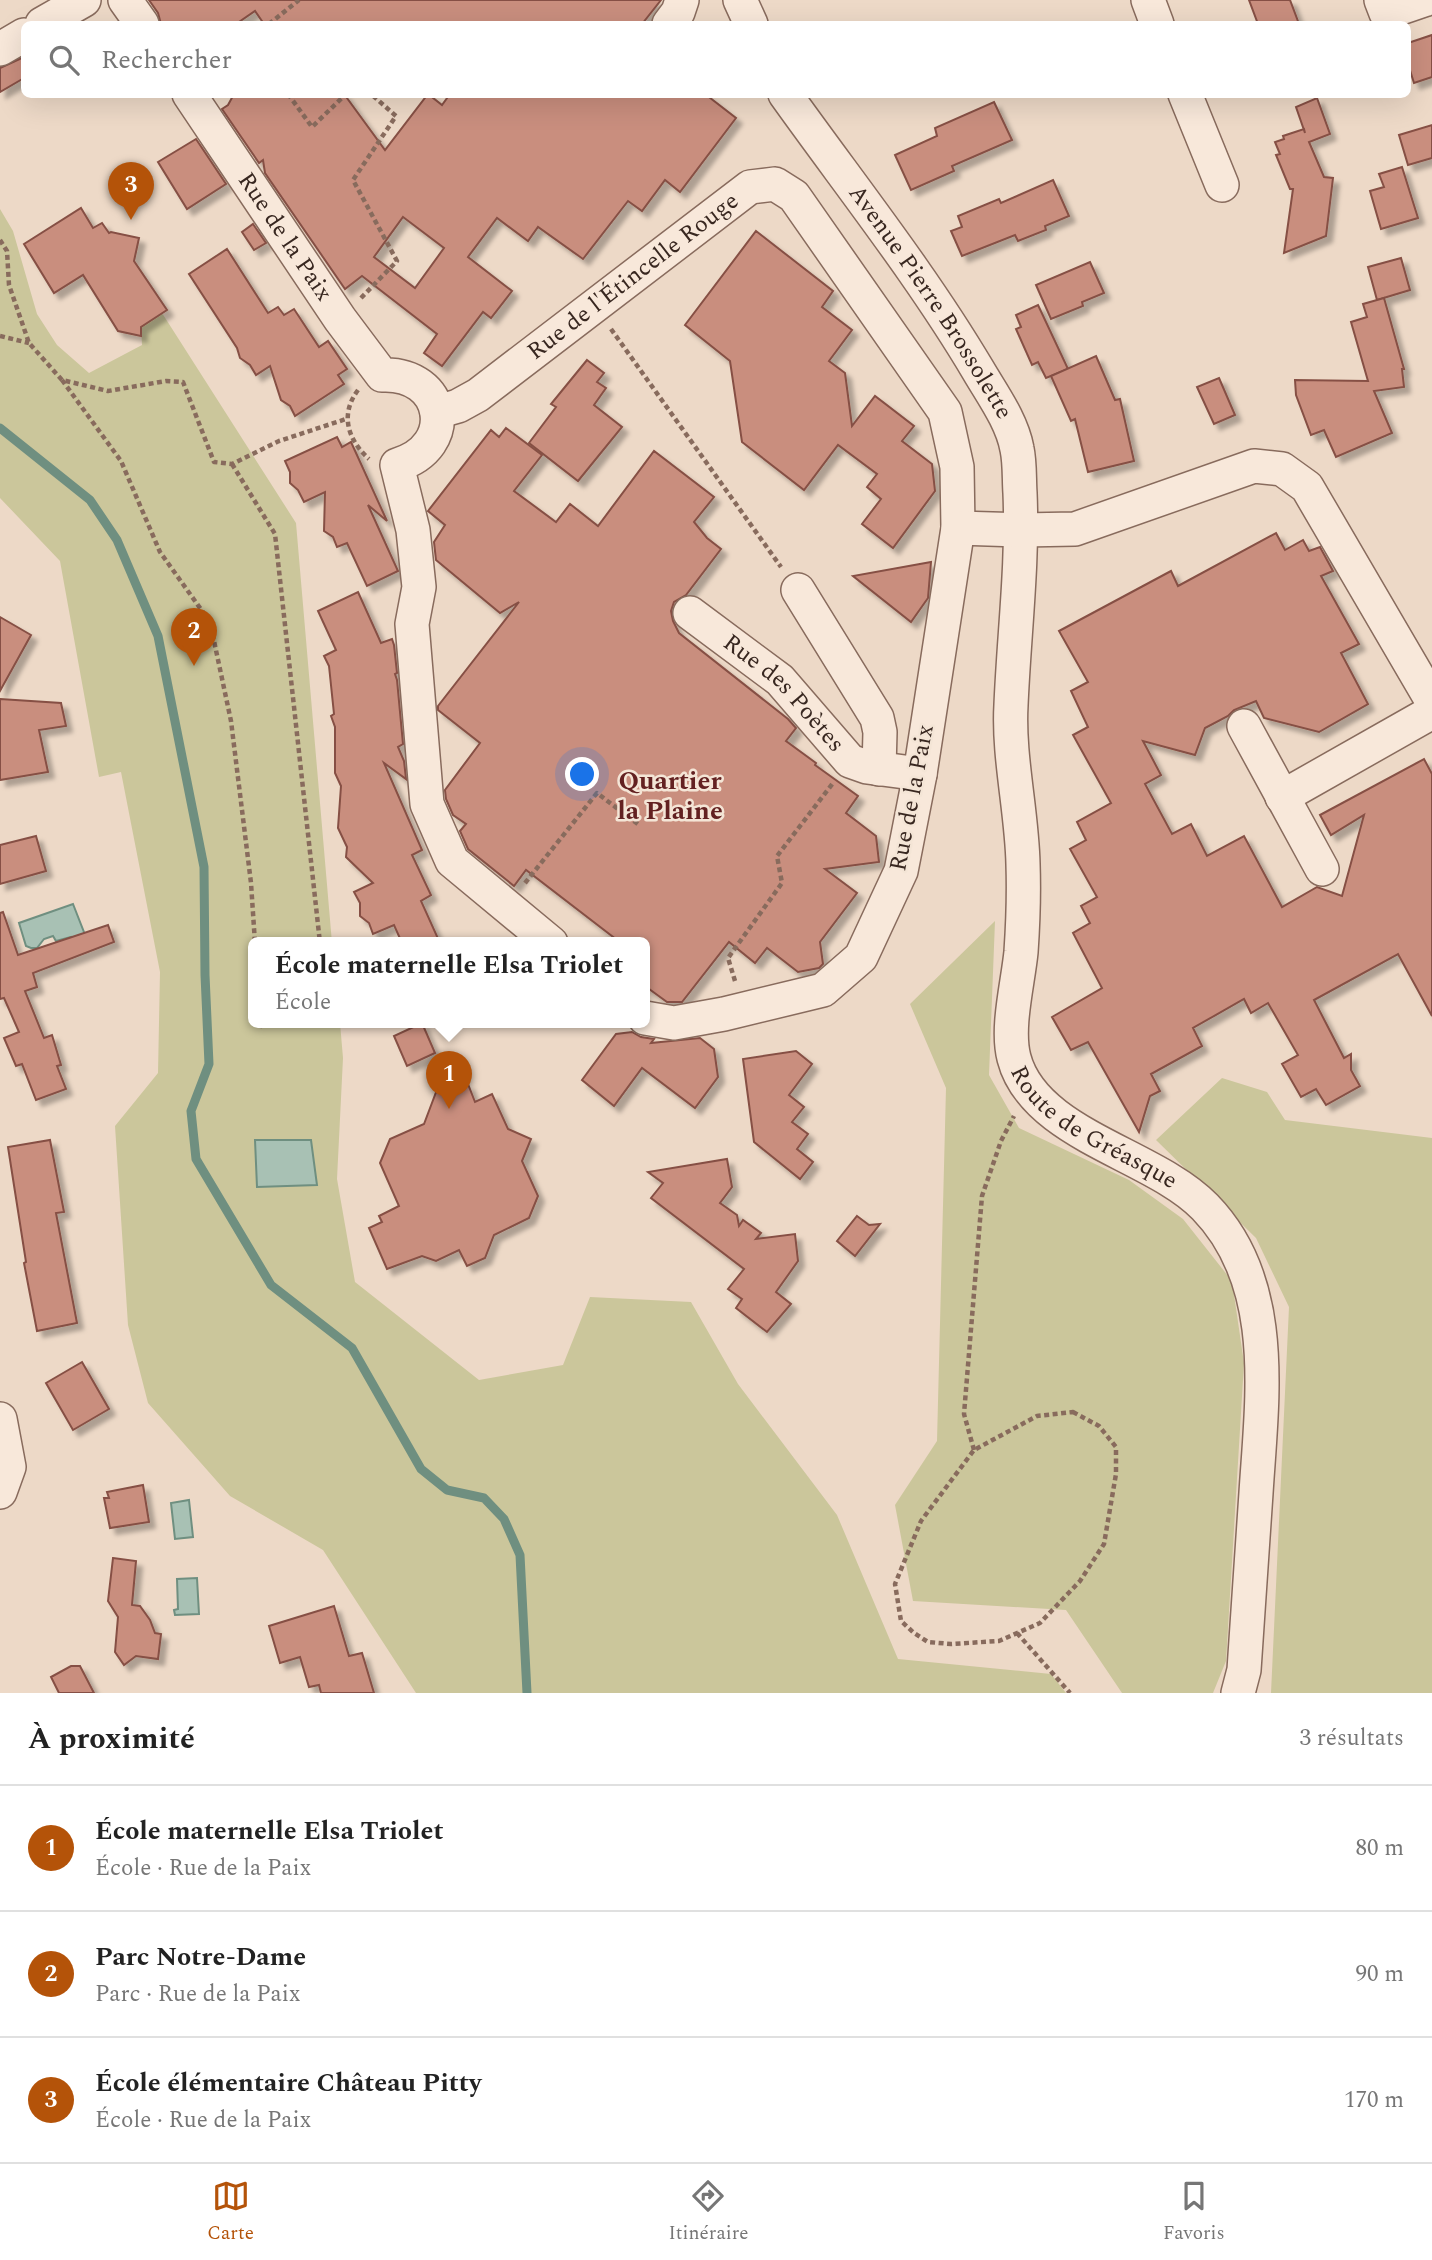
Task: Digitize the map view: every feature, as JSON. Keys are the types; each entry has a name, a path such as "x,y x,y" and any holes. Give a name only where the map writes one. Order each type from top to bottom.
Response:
{"street":[{"path":"47,21 84,0"},
{"path":"125,0 140,21"},
{"path":"671,21 682,0"},
{"path":"740,0 750,21"},
{"path":"1148,0 1156,21"},
{"path":"1381,0 1386,13 1424,0"},
{"path":"0,49 21,36"},
{"name":"Rue de la Paix","path":"192,98 340,319 382,375"},
{"name":"Avenue Pierre Brossolette","path":"788,98 948,319 1003,412 1017,448 1022,530"},
{"path":"1187,98 1222,186"},
{"name":"Rue de l'Étincelle Rouge","path":"437,412 458,406 478,395 750,187 775,184 794,196 945,412 957,467 958,528"},
{"path":"382,375 397,374 411,378 432,398 437,412 437,427 432,441 423,453 411,461 397,465 413,530 419,587 412,624 427,804 452,861 544,937"},
{"path":"958,528 1075,529 1254,466 1282,469 1307,487 1432,701"},
{"name":"Rue de la Paix","path":"650,1019 674,1023 823,990 861,957 901,871 920,774 958,528"},
{"name":"Route de Gréasque","path":"1022,530 1019,609 1010,710 1023,862 1021,951 1013,1022 1014,1057 1029,1089 1054,1114 1086,1135 1162,1174 1204,1206 1234,1244 1254,1294 1261,1340 1263,1390 1244,1670 1238,1693"},
{"path":"798,590 877,718 880,732 864,765 920,774"},
{"name":"Rue des Poètes","path":"690,613 780,680 864,765"},
{"path":"1282,797 1432,712"},
{"path":"1244,726 1322,869"},
{"path":"0,1419 9,1467 0,1492"}],"path":[{"path":"273,21 299,0"},
{"path":"291,98 312,127 342,98"},
{"path":"340,319 397,261 353,180 396,116 376,98"},
{"path":"0,240 7,251 9,285 29,343 62,380 121,461 160,552 210,622 231,721 251,883 255,937"},
{"path":"595,306 798,590"},
{"path":"0,336 29,343"},
{"path":"382,375 368,381 356,391 349,404 346,419 350,434 368,458 382,464 397,465"},
{"path":"62,380 108,391 166,381 183,382 214,461 232,464 279,441 346,419"},
{"path":"232,464 275,534 319,937"},
{"path":"738,990 728,958 782,883 777,856 864,765"},
{"path":"507,905 597,793 639,825"},
{"path":"974,1450 964,1414 982,1196 1001,1141 1029,1089"},
{"path":"1073,1412 1098,1426 1115,1447 1116,1474 1104,1544 1080,1581 1040,1623 1017,1633 999,1642 928,1642 901,1621 895,1584 920,1521 974,1450 1037,1416 1073,1412"},
{"path":"1017,1633 1070,1693"}],"shaded area":[{"path":"0,209 13,231 37,314 57,345 89,373 142,345 141,326 162,313 296,523 331,937 248,937 248,1028 340,1028 343,1058 337,1179 355,1282 479,1380 563,1365 590,1297 691,1302 738,1384 837,1515 898,1659 1051,1674 1066,1693 416,1693 323,1550 230,1496 148,1403 128,1325 115,1126 158,1073 160,972 121,772 99,777 60,561 0,498"},
{"path":"73,904 89,945 76,950 71,937 56,941 53,936 44,939 37,948 26,946 19,923"},
{"path":"995,921 989,1075 1019,1128 1129,1180 1183,1219 1232,1281 1244,1363 1226,1661 1213,1693 1122,1693 1066,1610 913,1601 895,1505 937,1441 946,1088 910,1004"},
{"path":"1222,1078 1267,1092 1285,1120 1432,1138 1432,1693 1271,1693 1289,1307 1256,1238 1156,1140"},
{"path":"255,1140 311,1140 317,1185 257,1187"},
{"path":"189,1500 193,1537 175,1539 171,1503"},
{"path":"197,1578 199,1614 175,1615 174,1610 178,1609 177,1579"}],"building":[{"path":"149,0 661,0 644,21 262,21 255,11 240,21 160,21"},
{"path":"1249,0 1290,0 1298,21 1257,21"},
{"path":"1432,35 1432,77 1414,83 1411,74 1411,42"},
{"path":"21,58 21,80 0,92 0,68"},
{"path":"232,98 347,98 385,150 425,98 433,98 442,105 447,98 710,98 736,118 680,192 665,180 642,211 628,201 583,259 538,227 528,241 497,218 468,257 512,291 491,318 483,312 442,366 424,353 437,334 362,276 345,289 265,173 263,160 259,163 222,109","holes":["403,217 444,248 415,288 374,257"]},
{"path":"1317,98 1330,134 1309,142 1324,177 1333,178 1326,236 1284,253 1293,189 1290,189 1276,155 1280,154 1275,142 1284,139 1283,136 1304,129 1296,107"},
{"path":"994,102 1012,140 952,166 954,171 911,190 895,155 937,136 935,128"},
{"path":"1432,125 1432,158 1408,165 1399,135"},
{"path":"196,139 226,184 187,209 158,162"},
{"path":"1402,167 1418,218 1381,229 1370,191 1384,187 1379,174"},
{"path":"1053,180 1069,216 1045,226 1046,230 1018,241 1015,235 962,256 951,231 962,227 958,216 999,199 1001,203"},
{"path":"81,208 93,228 102,223 109,233 139,238 134,261 167,310 141,327 141,336 118,331 83,275 54,293 24,244"},
{"path":"253,224 266,243 254,250 242,232"},
{"path":"756,231 833,291 822,307 852,330 829,361 845,373 852,426 875,396 914,426 902,441 932,464 935,491 893,548 862,524 881,499 867,487 877,474 838,445 804,490 742,442 730,361 685,325"},
{"path":"227,249 268,313 278,307 284,315 294,309 319,347 328,341 347,369 338,375 344,384 295,416 290,406 281,400 270,366 256,375 250,365 240,358 237,348 189,274"},
{"path":"1401,258 1410,290 1377,300 1368,267"},
{"path":"1090,262 1104,293 1082,302 1083,306 1051,319 1036,285"},
{"path":"1384,298 1404,369 1404,387 1374,391 1392,433 1336,457 1324,430 1311,435 1296,395 1295,380 1368,381 1351,322 1367,317 1363,304"},
{"path":"1038,305 1068,369 1046,378 1038,362 1032,365 1016,329 1021,327 1016,315"},
{"path":"1096,356 1115,400 1120,399 1134,461 1088,472 1075,419 1071,421 1051,376"},
{"path":"587,360 604,373 597,382 606,388 594,405 622,427 578,481 529,443 556,407 551,404"},
{"path":"1219,378 1235,415 1214,424 1197,387"},
{"path":"506,428 542,455 514,491 556,522 570,504 598,526 654,451 714,497 694,522 707,538 721,549 686,595 674,602 671,611 673,621 679,633 788,719 796,728 786,741 858,796 846,813 876,836 879,862 825,869 857,893 820,942 823,964 819,968 798,972 767,948 755,963 729,942 682,1002 667,1002 650,990 650,937 613,937 526,870 514,886 468,849 460,831 466,824 453,815 445,790 480,743 438,710 438,706 519,602 500,613 436,560 434,542 445,525 428,511 491,430 499,437"},
{"path":"337,437 342,447 351,442 387,521 368,505 398,571 367,586 347,543 337,547 333,537 324,531 325,492 304,502 298,490 290,483 290,472 285,461"},
{"path":"1276,533 1285,550 1303,540 1309,551 1320,547 1333,571 1321,576 1359,644 1341,653 1368,704 1319,732 1264,718 1256,701 1234,710 1205,728 1195,755 1143,741 1161,775 1145,784 1172,834 1191,824 1207,856 1244,836 1282,907 1317,887 1342,896 1364,815 1331,835 1320,815 1424,759 1432,774 1432,1016 1398,954 1314,1000 1344,1058 1351,1054 1351,1070 1360,1086 1326,1105 1316,1089 1301,1097 1282,1064 1298,1055 1268,1003 1251,1013 1244,999 1193,1028 1202,1046 1151,1074 1160,1091 1150,1096 1139,1132 1088,1042 1071,1050 1052,1017 1102,988 1073,933 1090,923 1081,906 1097,897 1070,849 1086,840 1077,822 1111,803 1073,735 1088,727 1071,691 1088,682 1059,631 1171,571 1178,586"},
{"path":"931,562 928,598 911,622 853,576"},
{"path":"358,592 381,643 392,639 403,744 398,747 404,761 406,779 384,763 422,850 412,855 431,895 421,901 437,937 399,937 394,925 373,934 369,923 360,916 360,903 354,892 373,883 346,857 347,847 338,828 341,786 335,773 335,727 331,716 334,714 329,666 324,656 336,650 318,611"},
{"path":"0,617 31,635 0,691"},
{"path":"0,699 61,703 66,726 39,730 48,772 0,780"},
{"path":"36,836 46,871 0,884 0,845"},
{"path":"3,912 18,955 108,925 114,942 33,973 37,987 25,991 44,1038 52,1035 61,1065 57,1066 66,1089 36,1100 22,1064 16,1066 4,1038 19,1032 4,998 0,999 0,913"},
{"path":"411,1028 424,1028 435,1053 407,1066 394,1036"},
{"path":"632,1032 654,1039 651,1043 700,1038 714,1049 718,1077 695,1108 642,1068 614,1106 582,1080 616,1034"},
{"path":"796,1051 812,1064 789,1095 804,1107 792,1122 808,1134 797,1149 813,1162 800,1179 754,1142 743,1059"},
{"path":"444,1071 453,1091 468,1084 475,1102 492,1094 508,1129 531,1139 522,1161 538,1196 529,1218 494,1235 485,1258 467,1266 459,1250 436,1261 422,1256 387,1269 369,1228 382,1222 379,1216 399,1206 380,1163 390,1139 424,1124"},
{"path":"50,1140 64,1212 56,1213 77,1323 37,1331 24,1263 26,1262 8,1147"},
{"path":"727,1159 732,1187 720,1203 737,1215 739,1226 743,1220 761,1233 756,1239 795,1234 798,1261 776,1292 791,1304 767,1332 736,1308 742,1299 728,1289 744,1269 651,1198 663,1183 648,1172"},
{"path":"857,1216 869,1225 880,1224 855,1256 837,1241"},
{"path":"82,1362 109,1409 73,1430 46,1383"},
{"path":"143,1485 149,1522 110,1528 104,1498 109,1498 107,1492"},
{"path":"113,1558 136,1561 132,1605 140,1606 155,1633 161,1634 158,1659 136,1656 124,1665 115,1652 118,1617 108,1601"},
{"path":"334,1606 349,1656 362,1653 374,1693 321,1693 319,1685 309,1687 300,1657 280,1663 269,1626"},
{"path":"71,1666 80,1666 94,1693 59,1693 51,1677"}],"waterway":[{"path":"0,428 90,500 117,540 158,636 204,867 209,1064 191,1111 196,1159 271,1285 352,1348 421,1469 447,1490 484,1498 504,1519 520,1555 527,1693"}],"place":[{"name":"École élémentaire Château Pitty","path":"131,220"},
{"name":"Parc Notre-Dame","path":"194,666"},
{"name":"École maternelle Elsa Triolet","path":"449,1109"}],"district":[{"name":"Quartier la Plaine","path":"670,796"}]}
